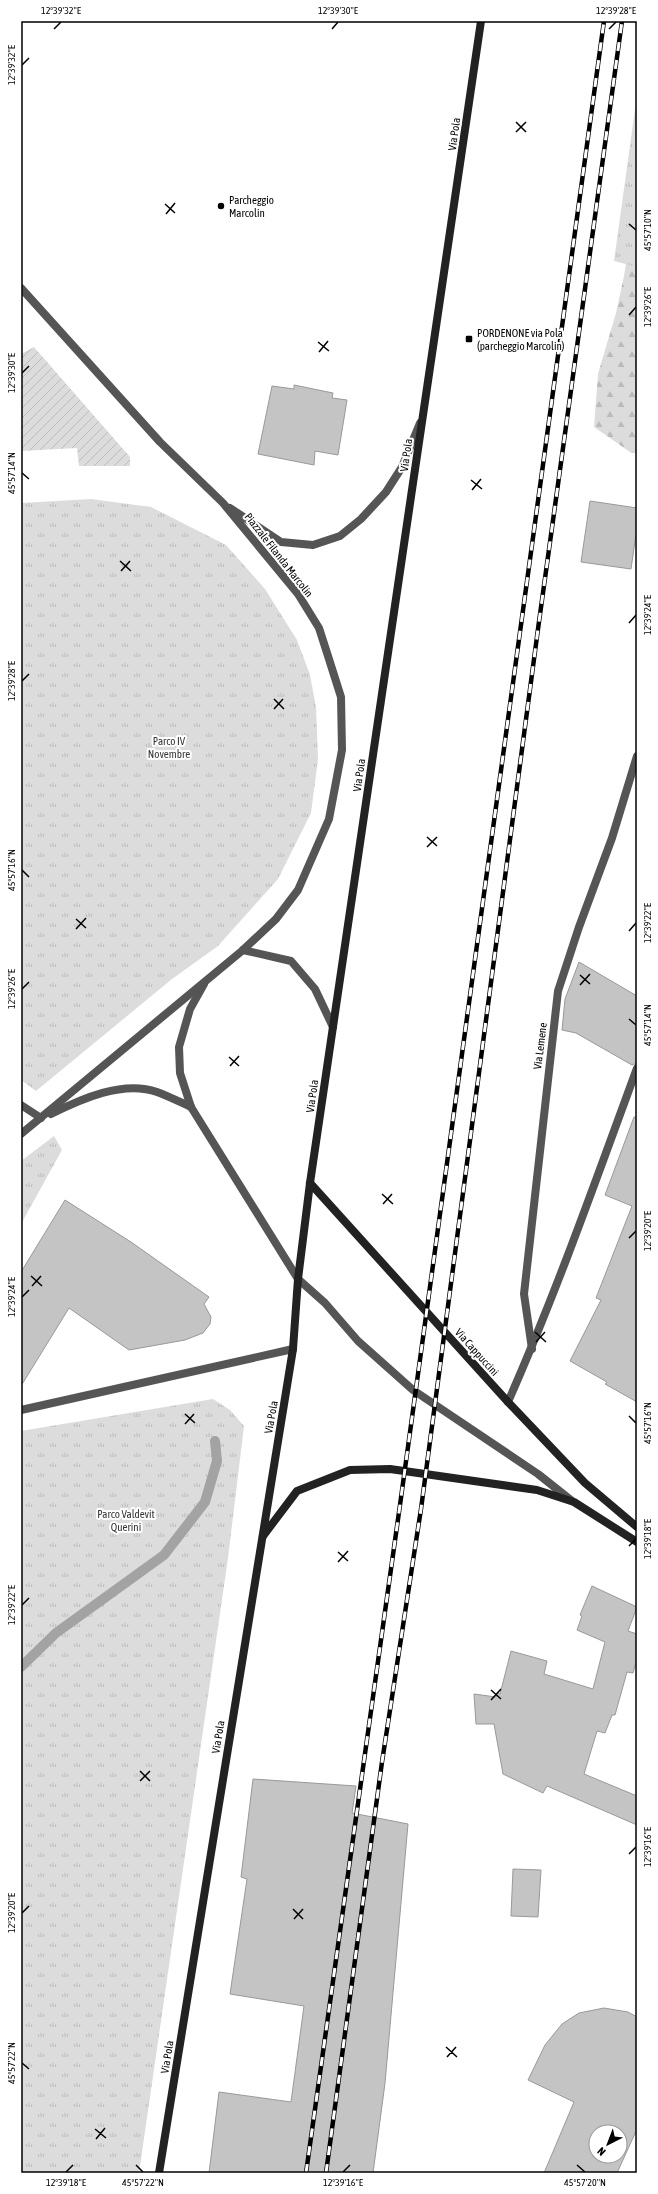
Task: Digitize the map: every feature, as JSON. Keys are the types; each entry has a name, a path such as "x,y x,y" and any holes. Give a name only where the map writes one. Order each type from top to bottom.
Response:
{"main road":[{"name":"Via Pola","path":"159,2173 294,1349 298,1279 310,1183 481,21"},
{"name":"Via Cappuccini","path":"310,1183 508,1402 585,1483 637,1527"},
{"path":"262,1538 297,1491 350,1470 390,1469 537,1490 574,1502 637,1542"}],"street":[{"name":"Piazzale Filanda Marcolin","path":"21,288 160,442 223,503 298,594 319,628 341,697 342,750 329,819 298,890 276,919 243,950 41,1118"},
{"name":"Piazzale Filanda Marcolin","path":"223,503 281,542 313,544 340,536 361,519 386,492 402,467 422,420"},
{"name":"Via Lemene","path":"532,1350 524,1294 558,991 578,927 612,838 637,756"},
{"path":"243,950 291,961 315,988 333,1028"},
{"path":"208,978 190,1009 179,1047 180,1073 191,1107 298,1279 325,1303 358,1341 413,1390 538,1474 574,1502"},
{"path":"508,1402 532,1350 588,1205 637,1068"},
{"path":"21,1134 41,1118 81,1100 105,1092 130,1089 156,1091 191,1107"},
{"path":"21,1105 41,1118"},
{"path":"21,1410 294,1349"}],"green space":[{"path":"637,95 637,267 614,261"},
{"path":"637,196 637,454 630,452 594,427 598,374 616,313 624,276"},
{"path":"34,347 130,457 130,466 79,466 77,448 21,451 21,354"},
{"name":"Parco IV Novembre","path":"91,499 151,507 226,545 265,589 297,640 310,675 316,707 318,759 311,813 278,879 218,946 172,979 36,1091 21,1080 21,503"},
{"path":"54,1136 62,1150 21,1224 21,1161"},
{"name":"Parco Valdevit Querini","path":"213,1399 230,1410 244,1426 228,1558 139,2173 21,2173 21,1431"}],"building":[{"path":"294,385 333,393 332,398 347,400 338,455 315,451 314,465 258,454 272,386 294,389"},
{"path":"590,501 637,508 637,527 631,569 581,562"},
{"path":"579,962 637,996 637,1063 632,1065 576,1033 562,1030 565,999"},
{"path":"634,1117 637,1117 637,1402 605,1384 607,1382 570,1361 601,1300 596,1298 632,1206 605,1195"},
{"path":"65,1200 131,1242 209,1297 204,1304 211,1317 210,1324 203,1333 185,1340 129,1350 69,1308 21,1386 21,1272"},
{"path":"592,1586 637,1607 628,1631 637,1634 637,1659 633,1673 627,1672 615,1715 612,1715 605,1733 597,1731 584,1774 637,1796 637,1825 547,1786 543,1793 503,1774 494,1724 476,1724 474,1694 496,1697 497,1693 500,1694 511,1651 547,1661 544,1674 593,1689 605,1642 577,1630 582,1616 580,1615"},
{"path":"253,1779 356,1786 352,1813 408,1824 385,2083 373,2173 209,2173 219,2092 291,2102 304,2006 230,1994 247,1879 241,1877"},
{"path":"513,1869 541,1870 538,1917 511,1916"},
{"path":"604,2008 628,2012 637,2017 637,2129 628,2149 628,2124 588,2124 588,2164 621,2164 617,2173 544,2173 574,2102 528,2080 545,2045 562,2024 579,2013"}],"waterway":[{"path":"21,1667 56,1633 164,1555 205,1502 217,1461 215,1441"}],"railway":[{"path":"306,2173 400,1505 604,21"},
{"path":"326,2173 382,1762 421,1509 538,629 622,21"}],"place":[{"name":"Parcheggio Marcolin","path":"221,206"},
{"name":"PORDENONE via Pola (parcheggio Marcolin)","path":"469,339"}]}
